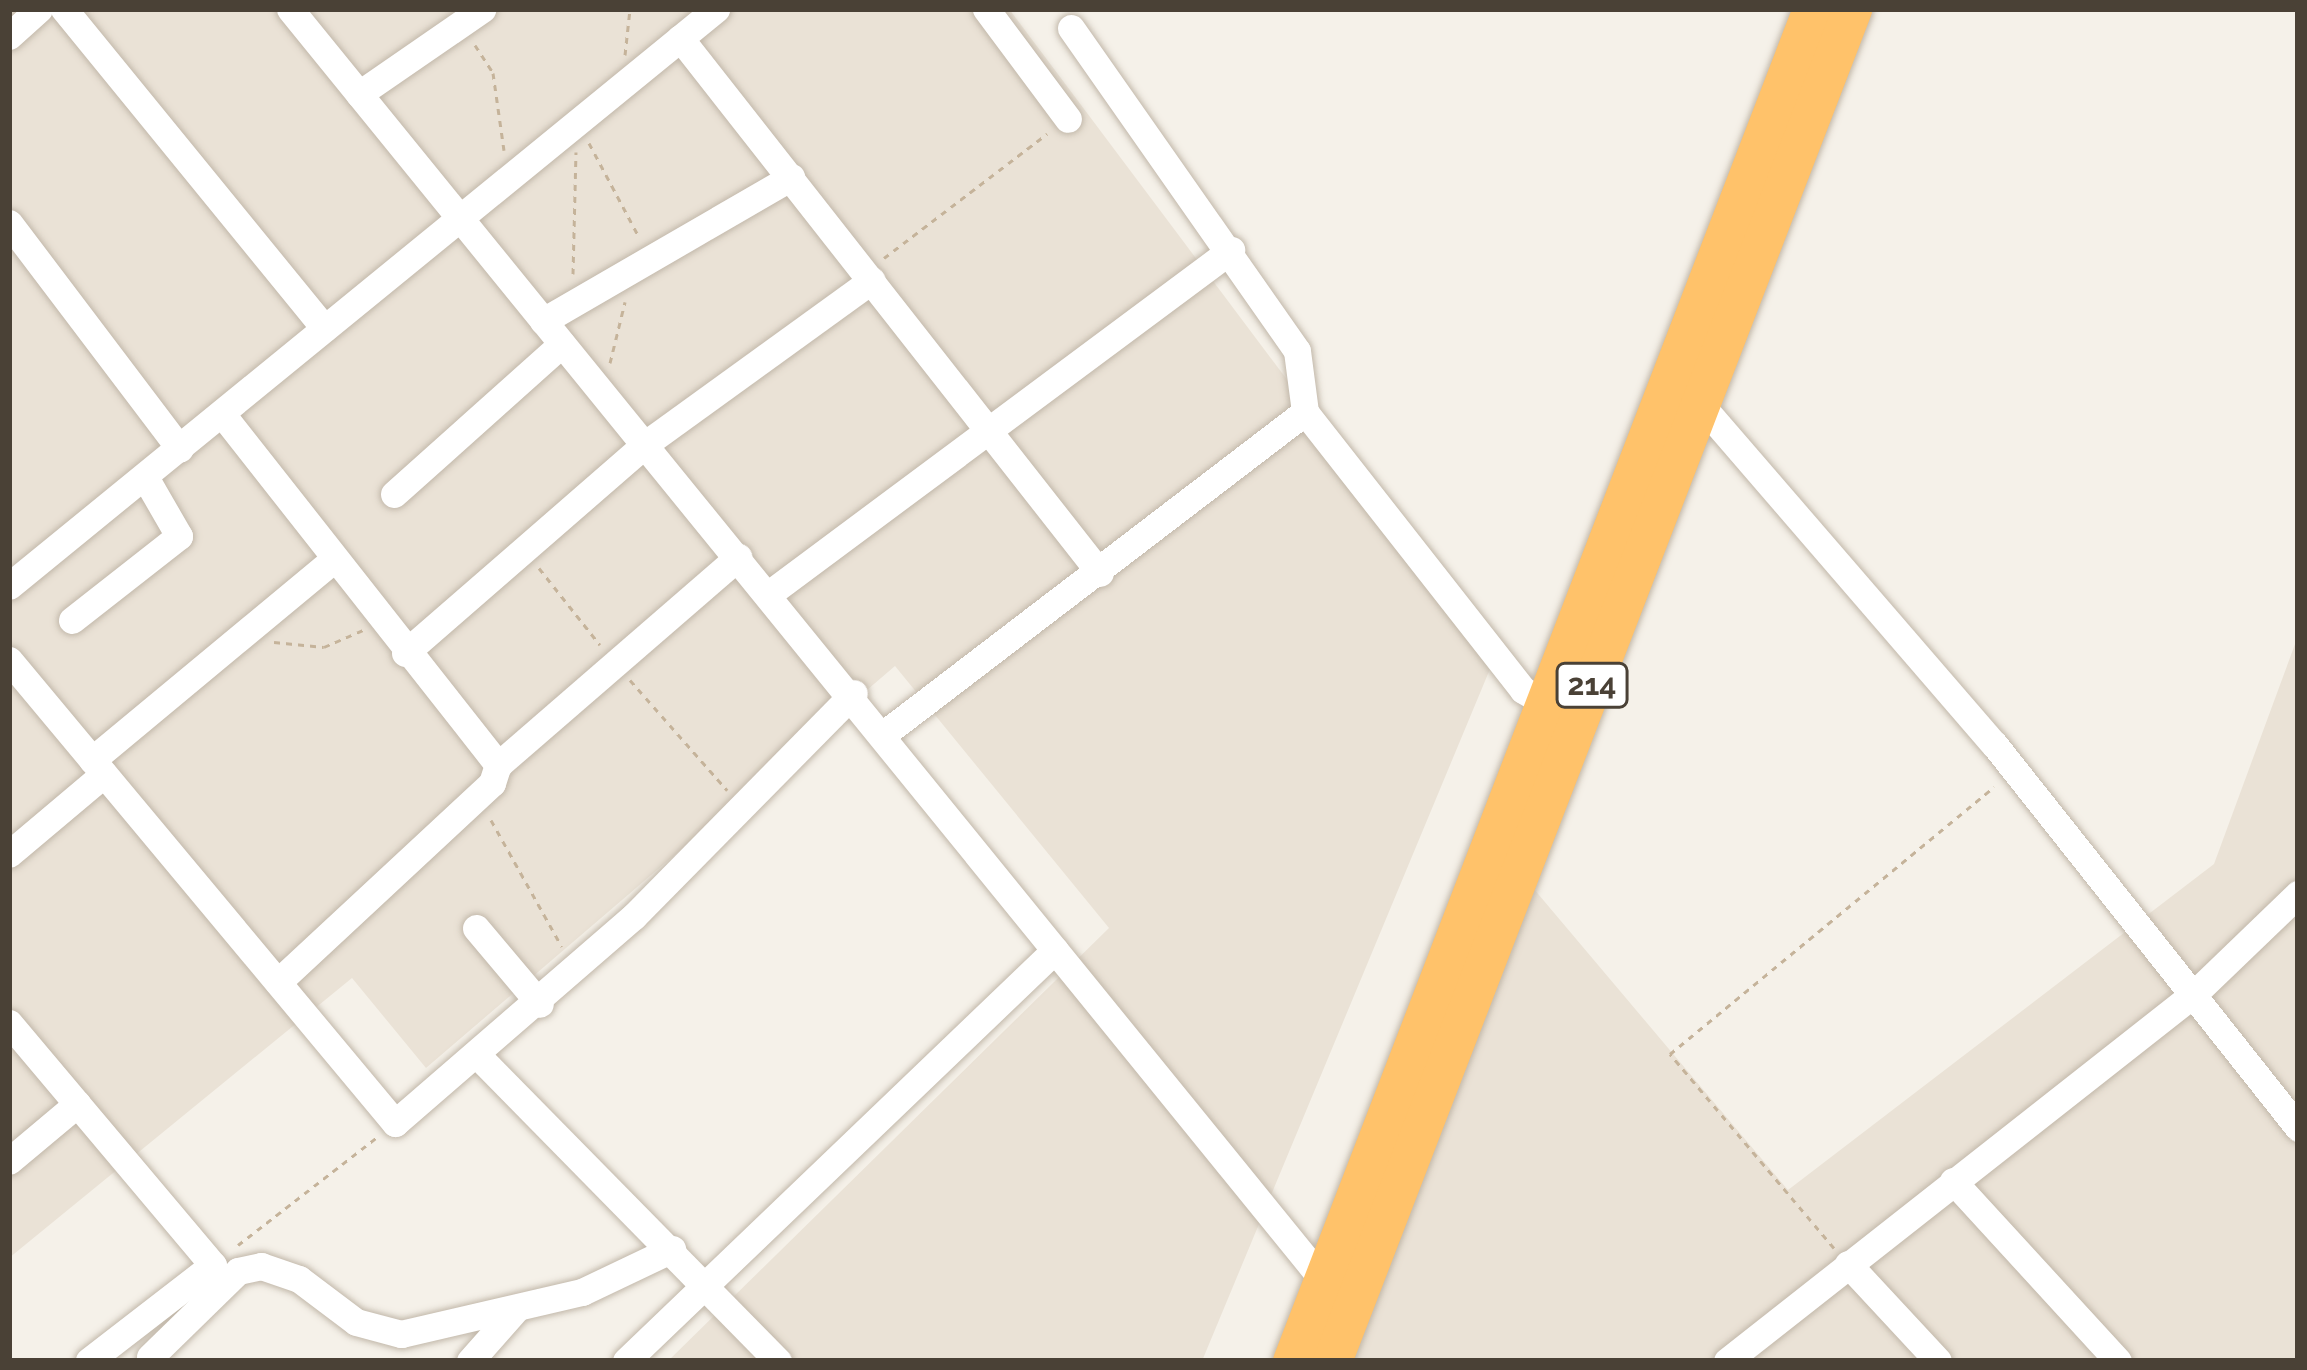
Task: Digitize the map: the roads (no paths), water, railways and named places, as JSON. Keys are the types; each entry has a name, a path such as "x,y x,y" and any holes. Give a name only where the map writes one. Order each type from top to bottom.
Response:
{"highway":[{"name":"214","path":"1292,1361 1549,705 1812,9"},
{"name":"214","path":"1332,1361 1852,9"}],"street":[{"path":"9,36 39,9"},
{"path":"64,9 324,328"},
{"path":"9,586 457,215 716,9"},
{"path":"986,9 1068,119"},
{"path":"293,10 644,445 854,693 1322,1280"},
{"path":"359,94 472,16"},
{"path":"1071,28 1232,250 1297,351 1305,412 1523,690 1549,705"},
{"path":"680,38 872,280 984,434 1100,573"},
{"path":"543,322 791,177"},
{"path":"9,223 180,448"},
{"path":"770,593 1232,250"},
{"path":"405,653 644,445 872,280"},
{"path":"394,494 562,344"},
{"path":"1701,405 2014,771 2298,1128"},
{"path":"885,733 1002,634 1100,573 1305,412"},
{"path":"221,414 495,774"},
{"path":"72,620 179,536 145,477"},
{"path":"278,982 495,774 738,557"},
{"path":"9,854 235,642 334,560"},
{"path":"9,660 395,1123 482,1058 540,1004 854,693"},
{"path":"1727,1361 2195,993 2295,894"},
{"path":"476,928 540,1004"},
{"path":"626,1361 712,1288 1055,950"},
{"path":"9,1023 213,1265 89,1361"},
{"path":"482,1058 712,1288 778,1361"},
{"path":"9,1161 77,1104"},
{"path":"1953,1181 2118,1361"},
{"path":"150,1357 238,1271 261,1266 384,1334 582,1292 672,1249"},
{"path":"1848,1264 1938,1361"},
{"path":"470,1361 516,1309"}]}
